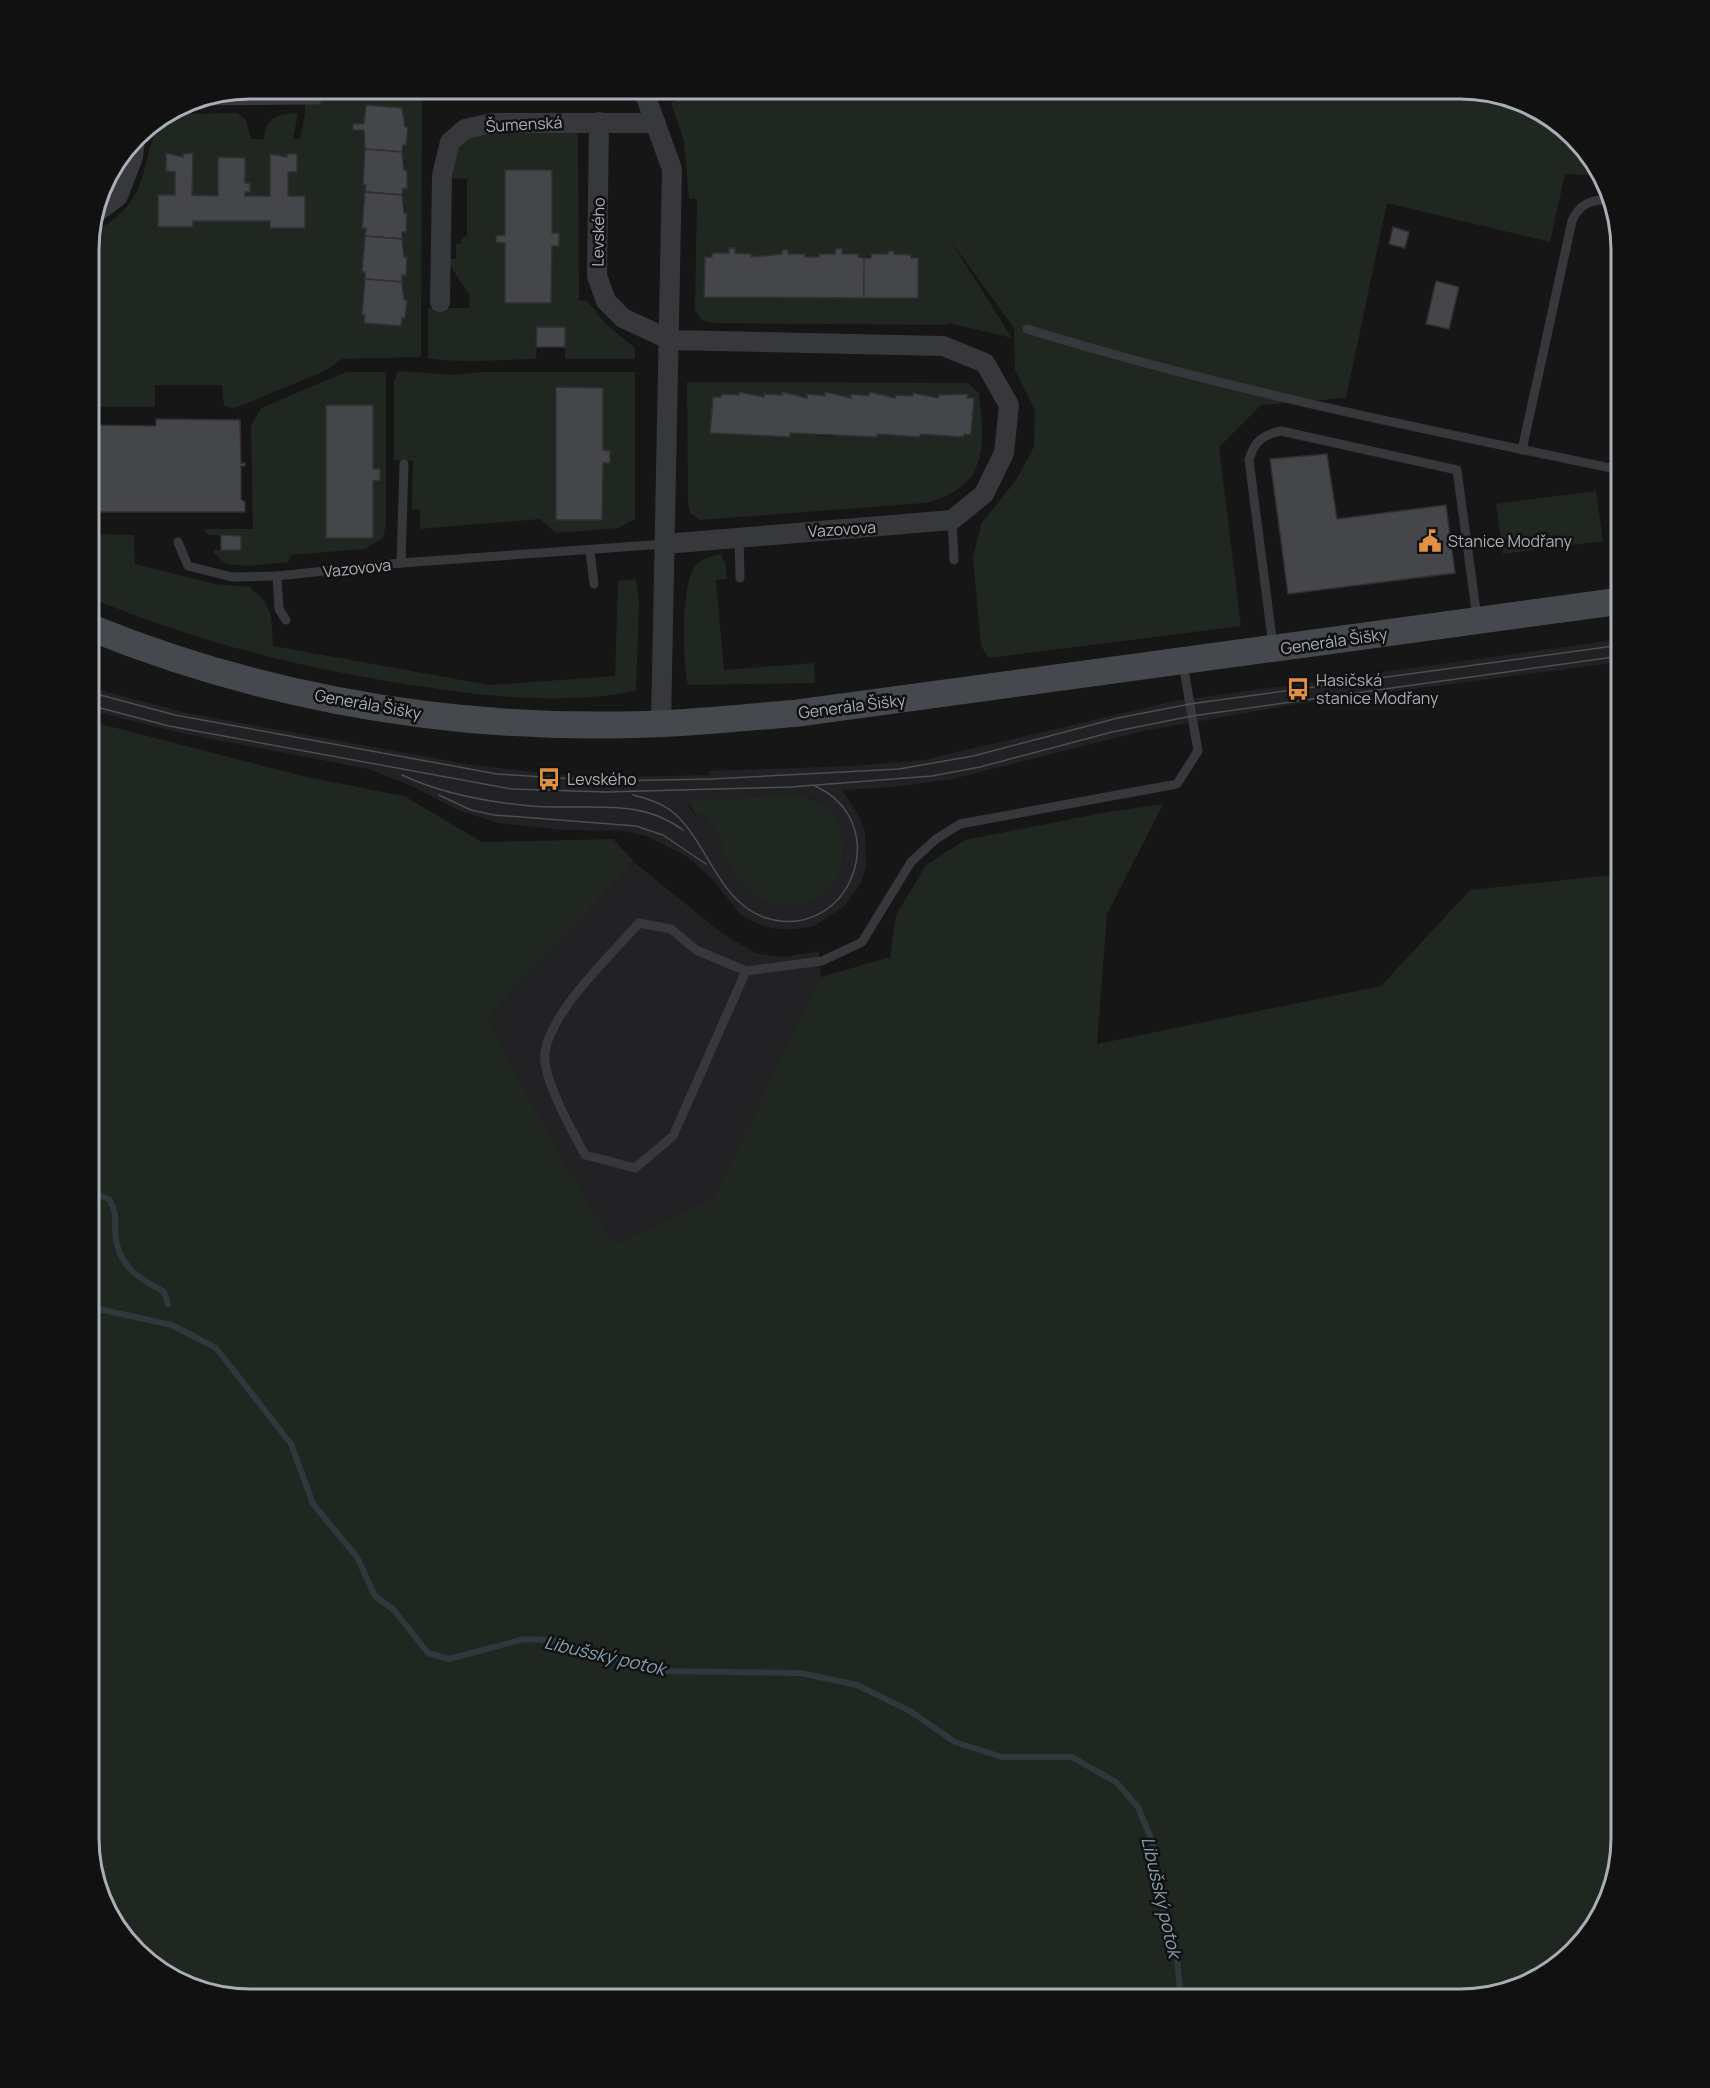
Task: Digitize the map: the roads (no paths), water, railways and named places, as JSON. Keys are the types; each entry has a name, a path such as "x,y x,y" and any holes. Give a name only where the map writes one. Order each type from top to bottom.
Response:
{"main road":[{"name":"Generála Šišky","path":"99,631 175,658 243,678 379,707 513,723 661,724 798,713 1611,603"}],"street":[{"path":"647,99 672,169 661,724"},
{"name":"Levského","path":"599,122 597,276 606,301 623,318 670,340"},
{"name":"Šumenská","path":"440,302 442,175 450,142 465,129 492,123 656,123"},
{"path":"106,205 118,196 134,153"},
{"path":"670,340 944,346 985,363 1009,405 1004,453 984,494 952,520"},
{"name":"Vazovova","path":"665,544 952,520"}],"lane":[{"path":"229,101 317,100"},
{"path":"1522,450 1572,221 1576,211 1584,204 1602,200"},
{"path":"1027,329 1107,353 1332,410 1611,468"},
{"path":"1274,649 1249,460 1252,446 1265,435 1281,431 1457,470 1477,621"},
{"path":"401,563 404,464"},
{"path":"952,520 954,560"},
{"path":"738,537 740,578"},
{"name":"Vazovova","path":"178,542 188,566 232,577 277,576 401,563 665,544"},
{"path":"590,551 594,584"},
{"path":"277,576 279,609 286,620"},
{"path":"746,971 673,1136 635,1168 585,1155 555,1098 544,1054 560,1014 639,923 671,928 696,950 746,971 806,965 822,961 862,942 912,862 936,839 960,824 1177,784 1198,751 1183,661"}],"waterway":[{"path":"99,1196 109,1199 114,1210 115,1234 122,1259 133,1272 164,1292 168,1304"},
{"name":"Libušský potok","path":"99,1309 172,1325 216,1348 291,1444 313,1504 357,1557 375,1596 394,1610 428,1653 449,1659 524,1639 550,1640 663,1671 800,1673 857,1685 910,1711 955,1742 1002,1757 1072,1757 1116,1782 1138,1807 1153,1843 1158,1894 1176,1948 1180,1989"}],"tram line":[{"path":"99,695 175,715 497,774 606,781 711,779 899,769 973,756 1118,718 1190,704 1611,646"},
{"path":"99,708 169,726 511,789 606,792 791,787 932,776 980,767 1112,732 1192,716 1611,657"},
{"path":"402,775 449,792 498,802 531,806 629,809 666,819 683,830"},
{"path":"633,795 660,804 674,813 696,840 725,886 750,910 766,918 796,921 820,913 840,897 852,875 857,851 853,826 840,803 815,786"},
{"path":"439,795 471,810 494,815 636,826 663,835 706,864"}],"place":[{"name":"Stanice Modřany","path":"1430,541"},
{"name":"Hasičská stanice Modřany","path":"1298,689"},
{"name":"Levského","path":"549,779"}]}
